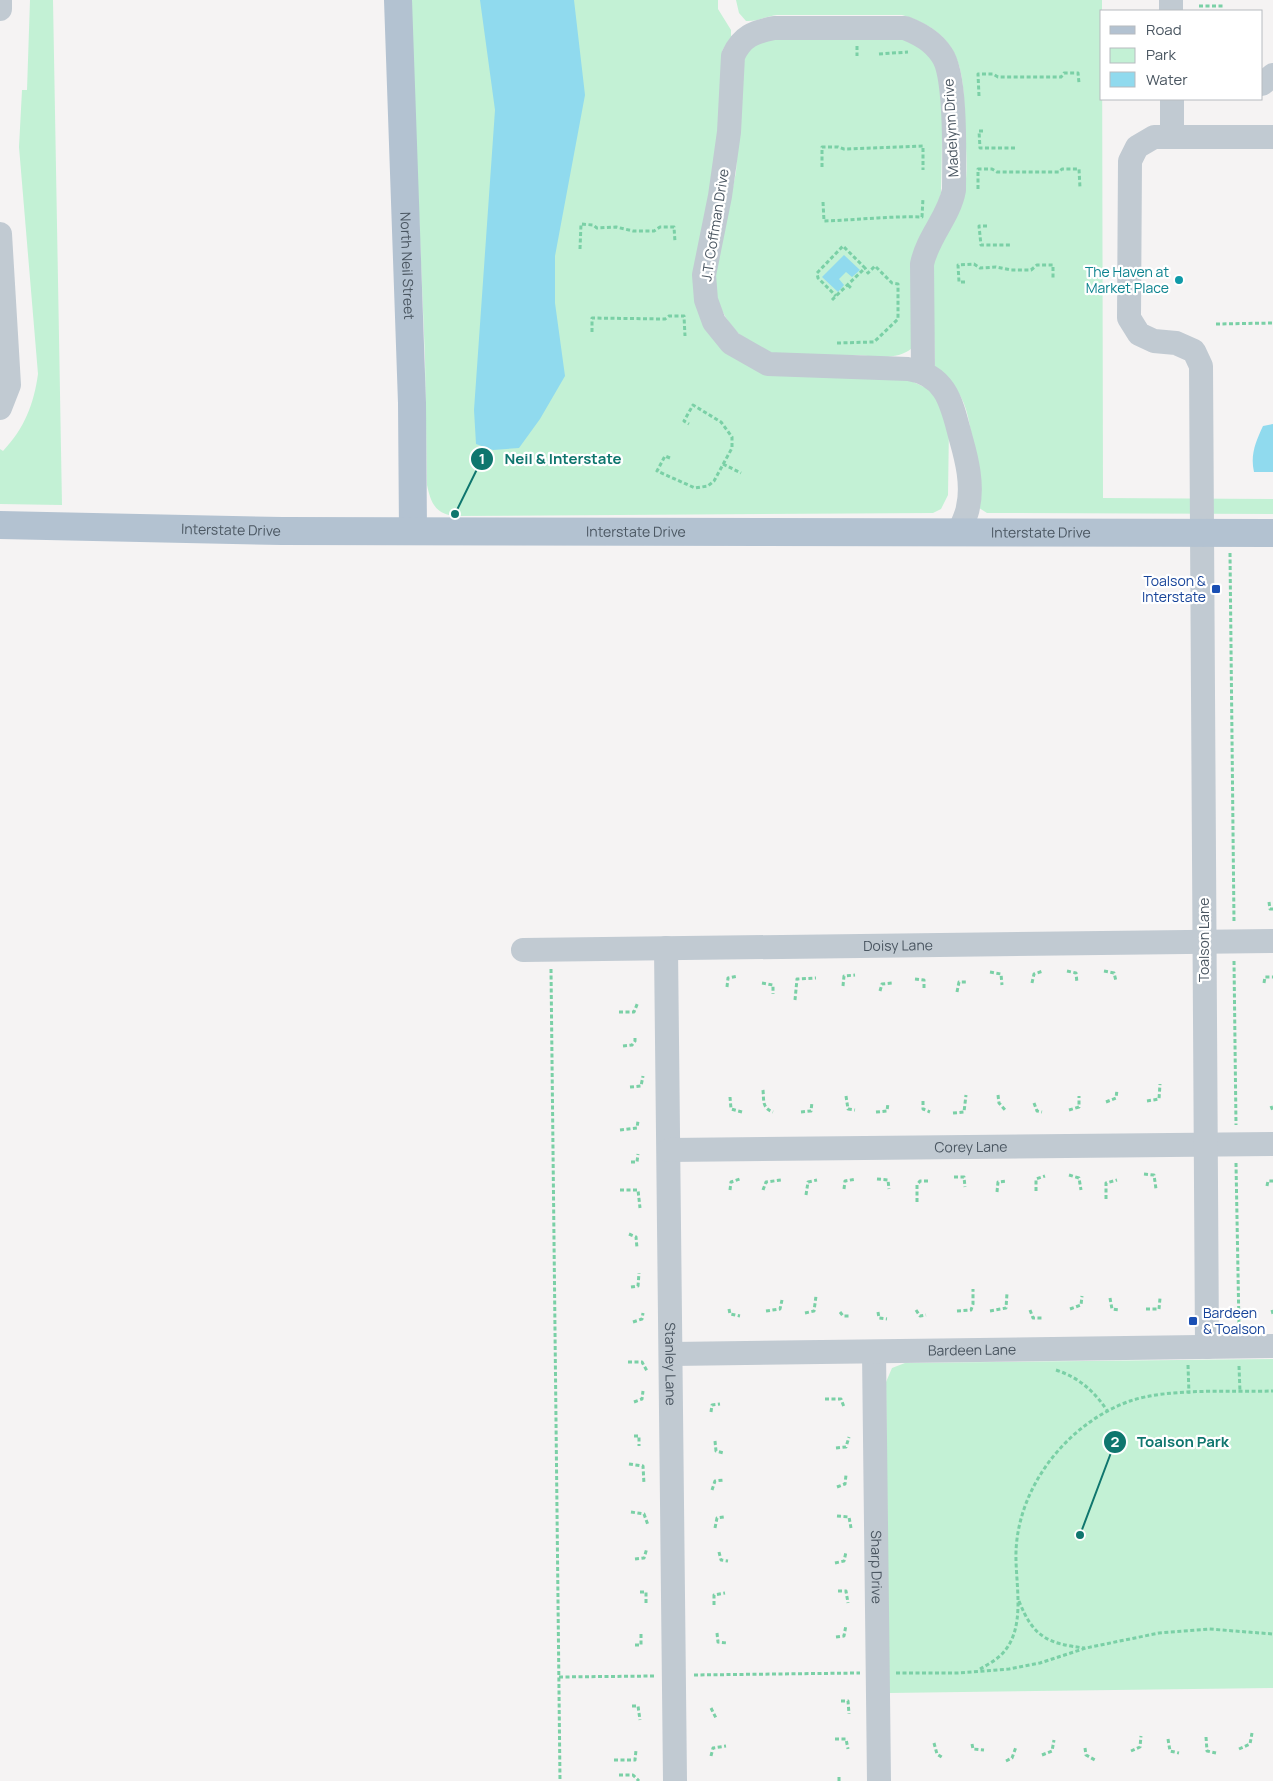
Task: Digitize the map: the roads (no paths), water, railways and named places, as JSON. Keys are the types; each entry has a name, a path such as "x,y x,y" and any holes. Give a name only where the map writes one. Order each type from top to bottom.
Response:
{"main road":[{"name":"North Neil Street","path":"398,0 412,403 413,531"},
{"name":"Interstate Drive","path":"0,525 272,531 1273,533"}],"street":[{"path":"0,0 0,8"},
{"name":"Madelynn Drive","path":"746,36 774,28 905,28 920,34 934,44 944,56 952,99 954,190 952,202 925,249 922,264 923,371"},
{"name":"J.T. Coffman Drive","path":"746,36 738,45 733,56 729,132 720,196 704,275 706,300 714,322 731,343 768,364 880,366 923,371"},
{"path":"1263,84 1273,75"},
{"path":"1172,100 1172,137 1273,137"},
{"name":"Toalson Lane","path":"1172,137 1154,137 1146,141 1137,147 1130,161 1129,318 1138,334 1154,341 1176,343 1194,351 1200,366 1207,1347"},
{"path":"0,234 9,385 0,408"},
{"path":"923,371 940,385 949,398 961,438 954,464 953,498 959,532"},
{"name":"Doisy Lane","path":"523,950 1273,941"},
{"name":"Stanley Lane","path":"666,948 676,1781"},
{"name":"Corey Lane","path":"669,1150 1273,1144"},
{"name":"Bardeen Lane","path":"672,1354 1273,1346"},
{"name":"Sharp Drive","path":"874,1352 879,1781"}],"water":[{"path":"480,0 574,0 585,95 555,256 555,303 565,376 540,419 519,448 493,450 476,444 474,410 495,110"},
{"path":"844,255 860,270 852,277 846,272 839,279 844,285 838,292 822,277"},
{"path":"1273,424 1273,472 1254,472 1253,454 1258,437 1263,426"}],"place":[{"name":"The Haven at Market Place","path":"1179,280"},
{"name":"Neil & Interstate","path":"455,514"},
{"name":"Toalson & Interstate","path":"1216,589"},
{"name":"Bardeen & Toalson","path":"1193,1321"},
{"name":"Toalson Park","path":"1080,1535"}]}
